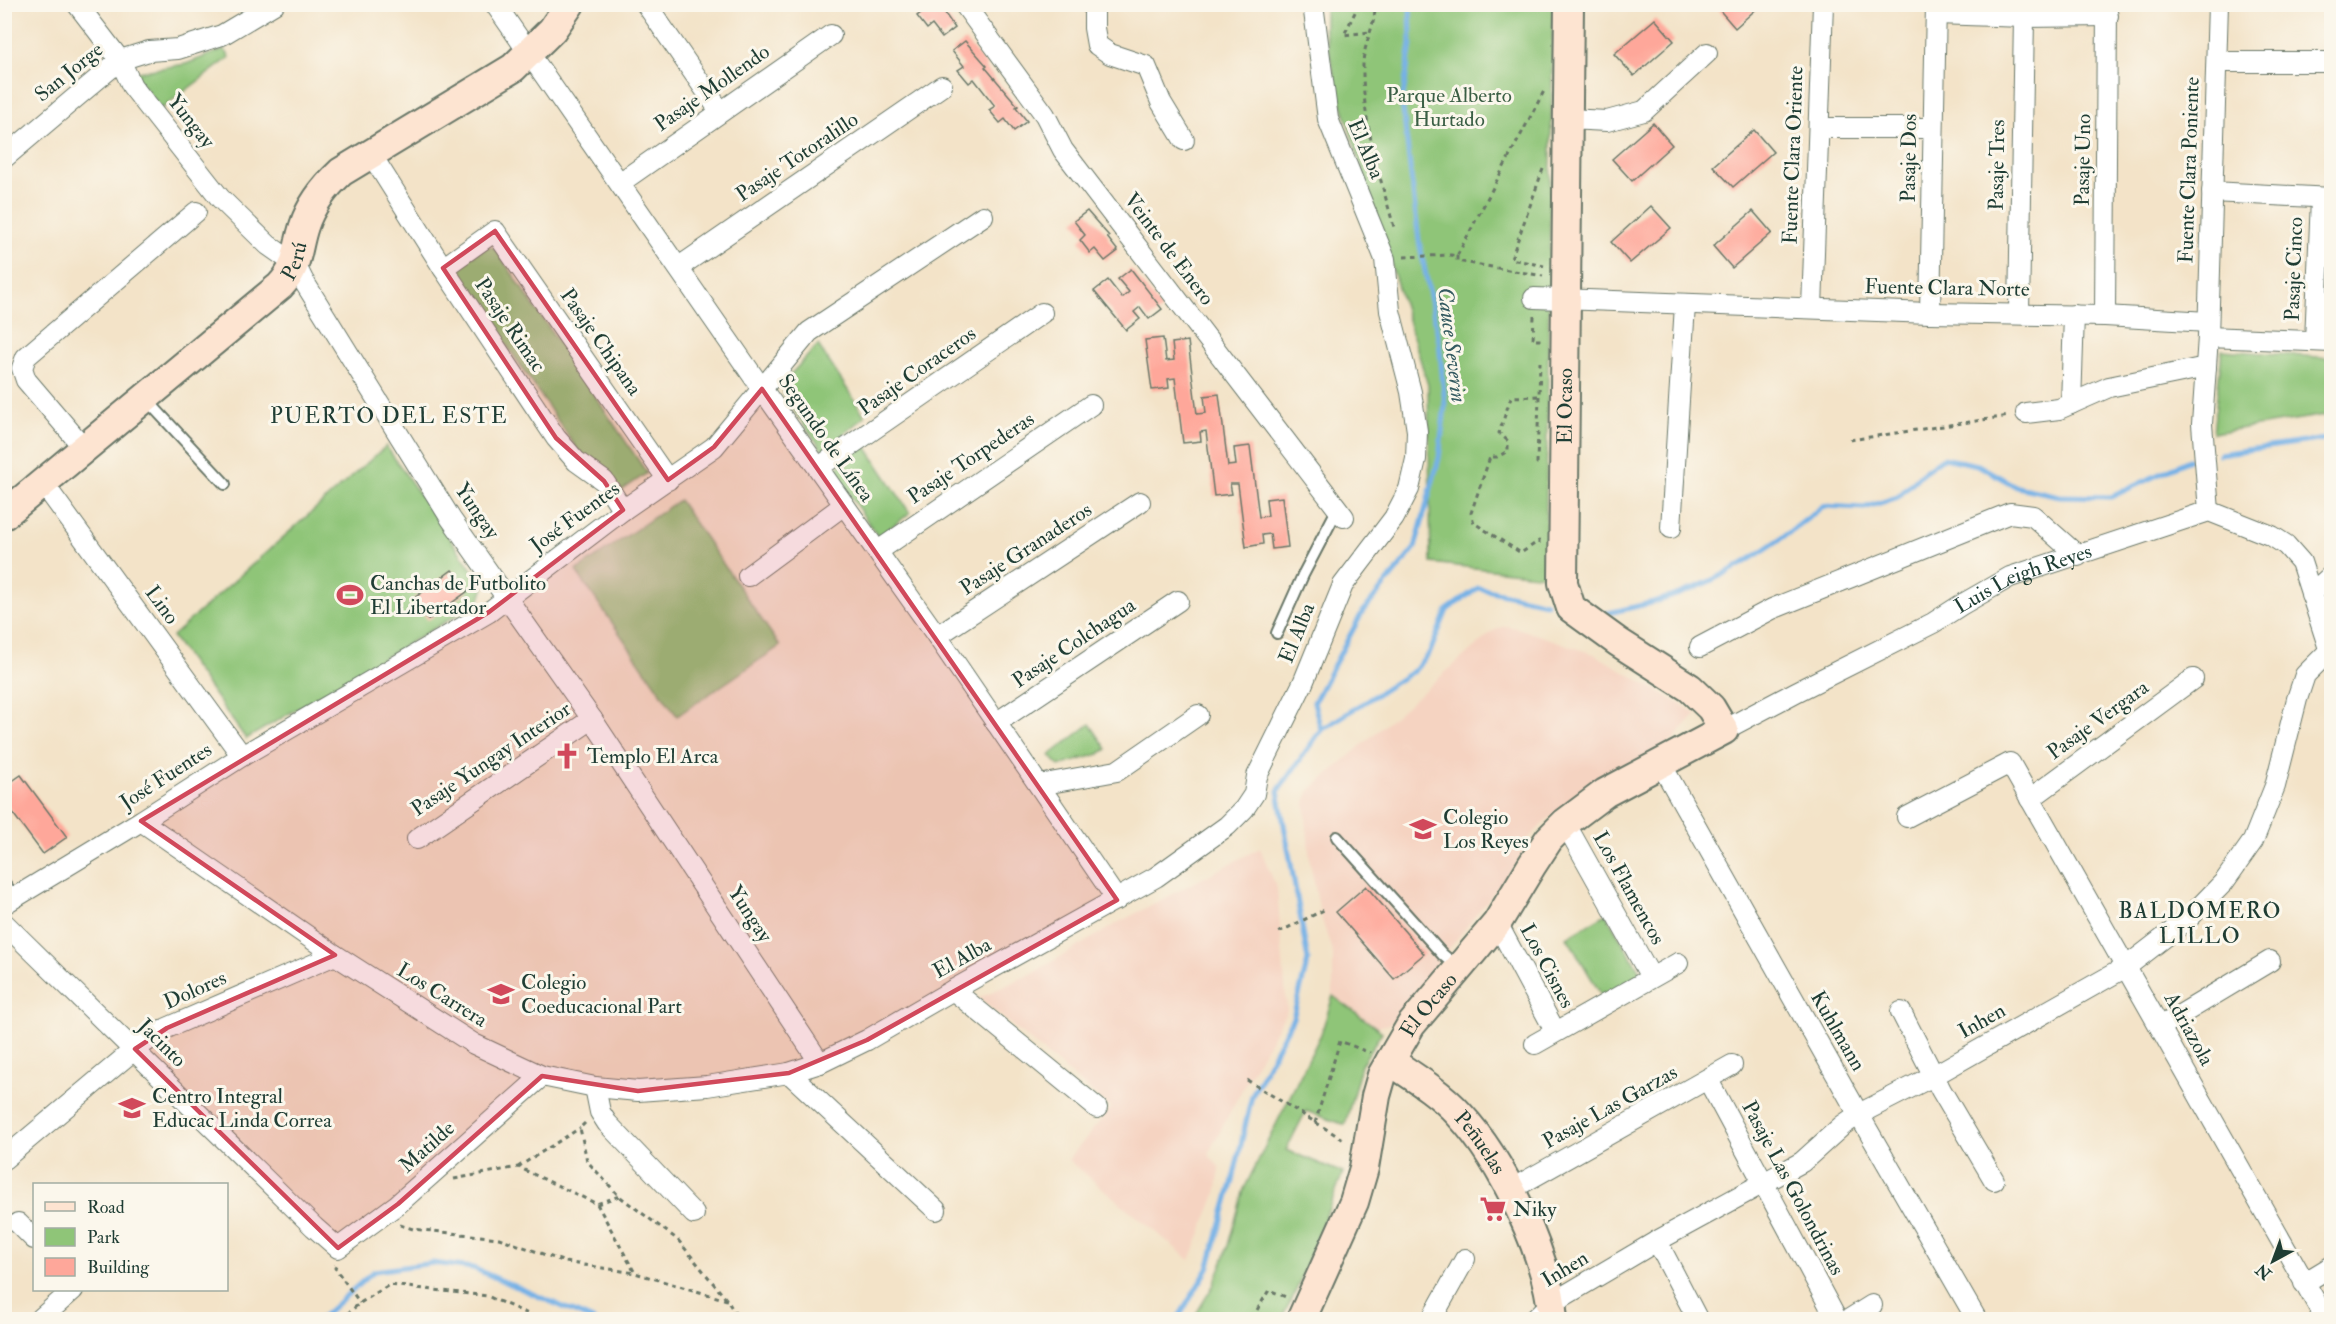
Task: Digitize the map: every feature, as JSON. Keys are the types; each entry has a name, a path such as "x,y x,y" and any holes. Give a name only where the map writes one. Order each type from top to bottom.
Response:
{"street":[{"name":"Yungay","path":"77,4 120,60 132,86 220,198 268,245 296,264 303,280 451,519 592,719 820,1063"},
{"name":"San Jorge","path":"4,158 120,60 149,51 178,49 222,35 274,4"},
{"name":"Segundo de Línea","path":"495,4 621,182 762,389 878,551 1117,900"},
{"name":"Perú","path":"4,515 280,286 296,264 304,225 318,197 341,172 513,68 552,30 570,4"},
{"path":"646,4 720,111"},
{"name":"Veinte de Enero","path":"964,4 1045,115 1063,150 1341,513"},
{"path":"1094,4 1097,45 1110,54 1146,66 1161,102 1184,140"},
{"name":"El Alba","path":"820,1063 867,1040 1117,900 1156,877 1227,826 1244,809 1254,794 1257,776 1303,683 1343,585 1394,518 1409,489 1416,459 1417,431 1411,392 1390,311 1394,258 1328,119 1313,4"},
{"name":"El Ocaso","path":"1569,4 1568,119 1559,268 1565,301 1549,343 1563,583 1571,608 1609,636 1690,688 1711,708 1724,730"},
{"name":"Fuente Clara Oriente","path":"1812,308 1823,4"},
{"name":"Fuente Clara Poniente","path":"2210,511 2202,424 2208,330 2218,4"},
{"path":"1936,9 2024,17 2108,10"},
{"name":"Pasaje Dos","path":"1930,313 1936,9"},
{"name":"Pasaje Uno","path":"2105,315 2108,10"},
{"name":"Pasaje Tres","path":"2019,313 2024,17"},
{"name":"Pasaje Mollendo","path":"621,182 831,35"},
{"path":"1568,119 1607,121 1644,111 1707,53"},
{"path":"2218,62 2331,62"},
{"name":"Pasaje Totoralillo","path":"679,267 942,86"},
{"path":"1819,128 1933,128"},
{"name":"Pasaje Rimac","path":"371,154 443,268 556,438 576,461 604,481 623,510"},
{"path":"2212,192 2326,199"},
{"name":"Pasaje Cinco","path":"2323,341 2326,199"},
{"path":"84,448 26,380 22,368 26,357 196,212"},
{"name":"José Fuentes","path":"8,895 141,821 242,756 489,612 507,596 623,510 714,447 809,332 983,216"},
{"name":"Pasaje Chipana","path":"443,268 502,226 668,480"},
{"name":"Fuente Clara Norte","path":"1534,298 1565,301 1930,313 2105,315 2208,330 2323,341"},
{"path":"1671,528 1685,305"},
{"name":"Pasaje Coraceros","path":"819,467 1042,314"},
{"path":"2071,404 2074,315"},
{"path":"2026,413 2060,409 2109,387 2206,367"},
{"name":"Pasaje Torpederas","path":"878,551 1091,405"},
{"name":"Lino","path":"43,483 242,756"},
{"name":"Pasaje Granaderos","path":"937,636 1140,502"},
{"path":"748,576 844,505"},
{"path":"2210,511 2272,536 2286,545 2301,562 2330,655"},
{"name":"Luis Leigh Reyes","path":"1661,764 1796,692 1934,623 2010,577 2210,511"},
{"path":"1700,647 1772,609 2010,513 2033,516 2078,556"},
{"path":"2311,594 2331,575"},
{"name":"Pasaje Colchagua","path":"996,723 1178,601"},
{"name":"Inhen","path":"1546,1314 1657,1241 1802,1161 1859,1114 1935,1075 2126,967 2187,920 2224,882 2253,841 2275,786 2305,675 2330,655"},
{"name":"Pasaje Vergara","path":"2030,798 2193,680"},
{"path":"1039,785 1117,771 1198,715"},
{"name":"Pasaje Yungay Interior","path":"417,839 592,719"},
{"name":"Adriazola","path":"1907,817 2010,763 2326,1320"},
{"name":"El Ocaso","path":"1304,1313 1348,1218 1361,1179 1376,1096 1382,1076 1411,1025 1497,923 1526,872 1565,823 1605,794 1661,764"},
{"name":"Kuhlmann","path":"1661,764 1977,1320"},
{"name":"Los Carrera","path":"141,821 335,955 474,1044 542,1076 595,1088"},
{"name":"Los Flamencos","path":"1565,823 1651,977"},
{"name":"Jacinto","path":"4,923 338,1248"},
{"name":"Los Cisnes","path":"1497,923 1555,1031"},
{"name":"Dolores","path":"4,1159 135,1049 166,1028 335,955"},
{"path":"2160,1027 2270,962"},
{"path":"1535,1044 1678,963"},
{"path":"953,990 1097,1108"},
{"path":"1901,1012 1941,1090 1994,1180"},
{"name":"Peñuelas","path":"1390,1061 1430,1088 1459,1114 1494,1160 1510,1190 1537,1253 1546,1314"},
{"path":"694,1214 607,1123 600,1112 595,1088 638,1091 707,1086 789,1073 820,1063"},
{"name":"Pasaje Las Garzas","path":"1510,1190 1732,1065"},
{"path":"789,1073 936,1210"},
{"name":"Matilde","path":"338,1248 381,1219 542,1076"},
{"name":"Pasaje Las Golondrinas","path":"1708,1080 1837,1320"},
{"path":"18,1223 33,1238"},
{"path":"1657,1241 1698,1320"},
{"path":"1431,1320 1465,1259"},
{"path":"2304,1283 2331,1266"},
{"path":"39,1320 72,1291"},
{"path":"1848,1320 1872,1305"}],"lane":[{"path":"145,398 225,484"},
{"path":"1276,633 1303,575 1341,513"},
{"path":"1337,837 1443,955 1459,968"}],"path":[{"path":"1359,4 1344,35 1371,32"},
{"path":"1371,4 1375,7 1363,63 1366,111 1374,158 1397,235"},
{"path":"1549,94 1549,83 1457,256 1457,261 1549,278 1559,268"},
{"path":"1545,161 1511,259 1559,268"},
{"path":"1394,258 1457,256"},
{"path":"1549,343 1539,396 1511,397 1499,433 1508,441 1508,451 1497,458 1490,457 1471,513 1474,523 1521,554 1539,541 1539,550 1547,565 1562,564"},
{"path":"1850,440 2026,413"},
{"path":"1279,932 1324,910"},
{"path":"1316,1123 1340,1041 1390,1061"},
{"path":"1247,1080 1366,1155"},
{"path":"422,1184 518,1167 580,1128 588,1119 600,1112"},
{"path":"580,1128 587,1161 619,1196 678,1240 727,1300 739,1320"},
{"path":"518,1167 597,1204 635,1273"},
{"path":"597,1204 619,1196"},
{"path":"381,1219 413,1229 499,1238 566,1262 635,1273 727,1300"},
{"path":"345,1281 360,1303"},
{"path":"340,1320 360,1303 389,1285 487,1296 542,1320"},
{"path":"1243,1320 1254,1315 1269,1290 1304,1313"}],"highlighted area":[{"path":"495,231 668,480 714,447 762,389 1117,900 867,1040 789,1073 638,1091 542,1076 398,1204 338,1248 135,1049 167,1028 335,955 141,821 489,612 623,510 604,481 556,438 443,268"}],"shaded area":[{"name":"Colegio Los Reyes","path":"1505,626 1594,654 1697,714 1660,753 1605,775 1549,818 1527,840 1531,845 1390,1024 1376,1027 1333,996 1333,954 1321,917 1310,863 1305,802 1310,790 1493,631"},
{"path":"1260,848 1277,889 1287,1011 1208,1154 1220,1168 1216,1194 1190,1260 1068,1160 1111,1108 979,998 1035,972 1121,921"}],"green space":[{"name":"Parque Alberto Hurtado","path":"1325,5 1553,5 1545,576 1431,563 1428,385 1337,88 1325,32"},
{"path":"224,49 230,57 161,109 138,79 137,72 186,64"},
{"path":"487,246 495,248 647,473 621,491 577,449 456,271 461,263"},
{"path":"818,345 865,416 823,451 783,395 785,380"},
{"path":"2222,350 2331,358 2331,414 2213,433"},
{"path":"865,445 910,513 878,537 833,471"},
{"name":"Canchas de Futbolito El Libertador","path":"386,446 484,587 479,602 246,739 172,636"},
{"path":"679,500 780,646 677,716 576,571"},
{"path":"1090,724 1107,749 1099,754 1059,766 1050,755"},
{"path":"1606,914 1642,975 1603,998 1567,937"},
{"path":"1333,996 1382,1032 1361,1065 1345,1125 1306,1111 1286,1150 1343,1173 1295,1293 1281,1319 1193,1319 1213,1286 1225,1256 1244,1189 1321,1034"}],"building":[{"path":"1718,4 1762,4 1735,28 1716,6"},
{"path":"917,5 939,5 955,28 942,38 932,25 927,29 917,16 922,12"},
{"path":"1655,19 1674,41 1634,76 1614,54"},
{"path":"965,41 1018,106 1016,107 1027,121 1014,131 1005,119 1000,123 989,110 995,106 974,79 969,83 958,70 964,66 952,51"},
{"path":"1653,123 1672,145 1632,181 1612,159"},
{"path":"1754,130 1773,152 1733,187 1713,166"},
{"path":"1651,206 1671,228 1630,263 1611,242"},
{"path":"1087,211 1109,236 1107,237 1118,251 1105,261 1095,249 1090,253 1080,240 1085,235 1074,221"},
{"path":"1753,211 1772,233 1732,268 1713,246"},
{"path":"1131,269 1162,309 1149,319 1140,307 1134,312 1140,319 1126,330 1094,291 1108,280 1122,298 1129,292 1118,279"},
{"path":"1163,338 1166,361 1174,360 1172,343 1188,341 1197,414 1206,413 1204,396 1219,394 1228,466 1236,465 1234,448 1250,446 1259,517 1268,516 1266,499 1282,497 1288,547 1272,549 1270,534 1262,535 1263,544 1246,547 1238,484 1230,484 1232,494 1214,496 1206,431 1200,432 1201,441 1183,443 1175,378 1168,379 1169,388 1152,390 1145,340"},
{"path":"452,570 468,591 428,620 413,599"},
{"path":"21,775 67,837 43,854 9,808 4,811 4,787"},
{"path":"1366,886 1424,954 1394,979 1336,912"}],"waterway":[{"name":"Cauce Severin","path":"1321,730 1314,702 1362,613 1415,548 1439,458 1445,405 1439,341 1419,241 1402,102 1411,44 1410,4"},
{"path":"2219,454 2332,438"},
{"path":"1597,616 1664,599 1707,583 1768,548 1823,506 1864,508 1898,497 1922,473 1943,458 1978,465 2017,487 2060,496 2111,497 2189,460"},
{"path":"1177,1320 1208,1269 1233,1180 1252,1095 1293,1018 1308,960 1278,791 1321,730 1415,670 1430,652 1447,610 1478,588 1546,603"},
{"path":"319,1320 374,1271 433,1263 473,1268 593,1320"}],"place":[{"name":"Canchas de Futbolito El Libertador","path":"350,595"},
{"name":"Templo El Arca","path":"567,756"},
{"name":"Colegio Los Reyes","path":"1423,829"},
{"name":"Colegio Coeducacional Part","path":"501,994"},
{"name":"Centro Integral Educac Linda Correa","path":"132,1108"},
{"name":"Niky","path":"1493,1209"}],"district":[{"name":"PUERTO DEL ESTE","path":"389,416"},
{"name":"BALDOMERO LILLO","path":"2200,924"}]}
